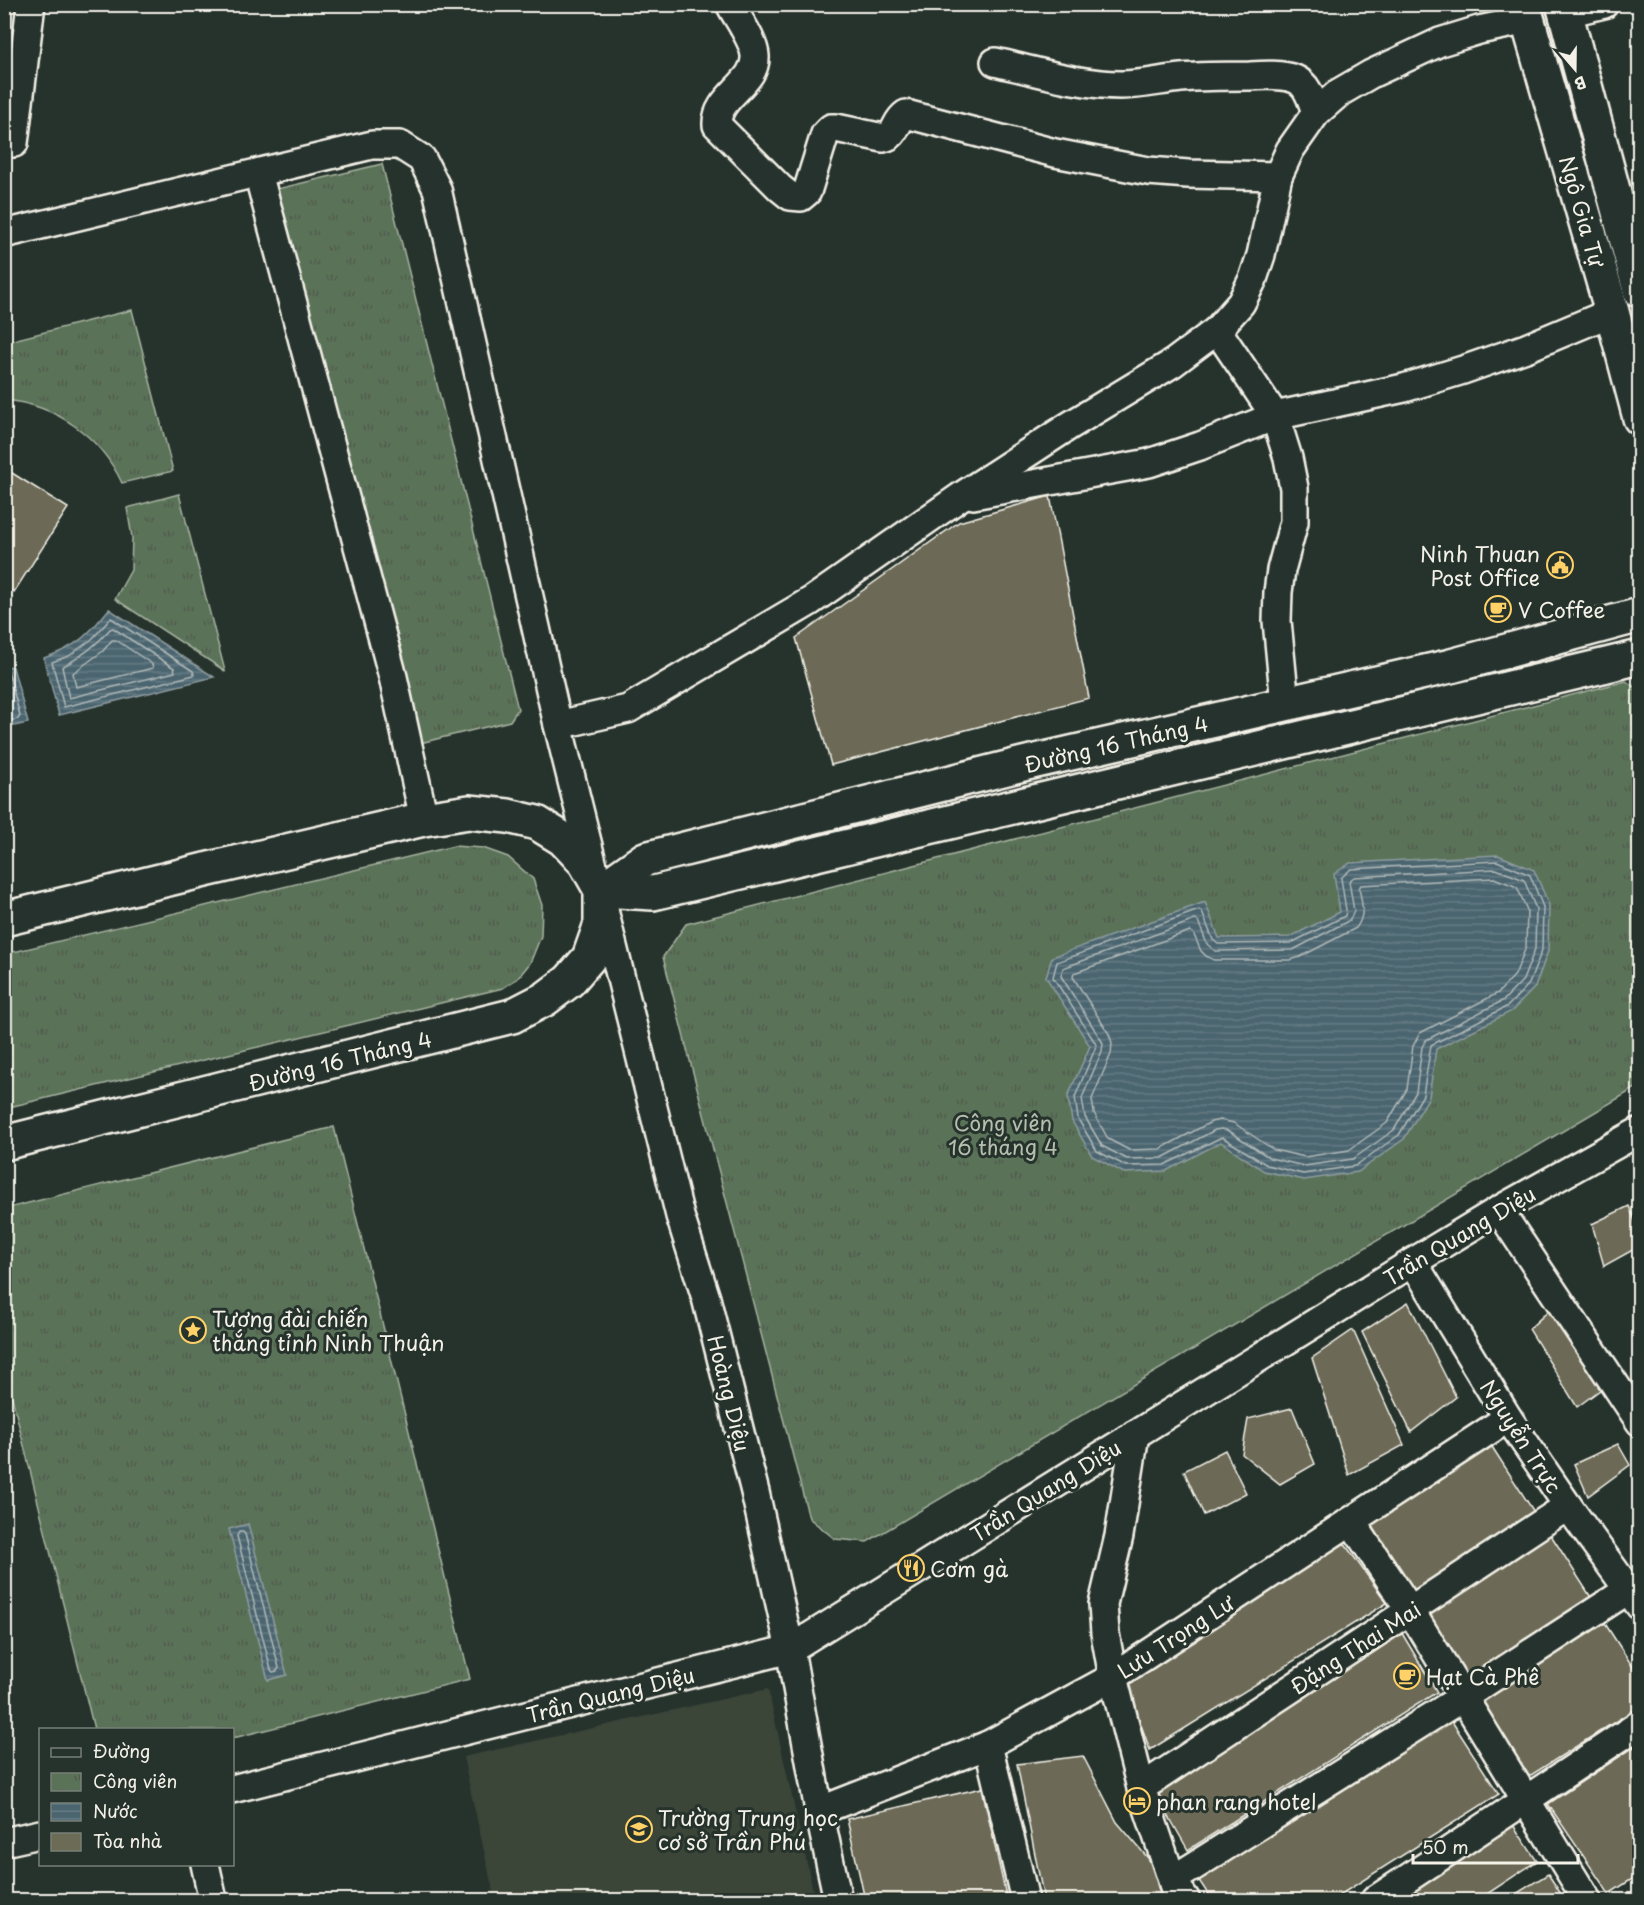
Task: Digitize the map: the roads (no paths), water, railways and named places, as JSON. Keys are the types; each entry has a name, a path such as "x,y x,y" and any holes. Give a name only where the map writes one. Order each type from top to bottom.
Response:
{"main road":[{"path":"1526,12 1564,9"},
{"name":"Ngô Gia Tự","path":"1564,9 1640,290"},
{"name":"Ngô Gia Tự","path":"1526,12 1626,308 1640,418"},
{"name":"Đường 16 Tháng 4","path":"601,890 645,859 1023,764 1451,666 1640,615"},
{"name":"Đường 16 Tháng 4","path":"601,890 653,893 1640,657"},
{"path":"1451,666 1460,700"},
{"path":"1172,731 1183,766"},
{"path":"1023,764 1032,802"},
{"path":"4,919 424,819 470,812 508,816 537,823 563,840 585,862 601,890"},
{"name":"Đường 16 Tháng 4","path":"4,1143 512,1016 545,999 569,981 590,958 600,924 601,890"}],"street":[{"path":"14,143 31,4"},
{"path":"730,4 751,42 755,56 754,67 719,112 717,124 790,196 801,197 807,192 828,130 836,128 884,138 894,132 899,119 906,114 1055,153 1148,171 1278,176"},
{"path":"1564,9 1604,4"},
{"path":"558,725 628,709 812,601 960,497 1069,426 1173,363 1217,330 1241,303 1253,279 1261,255 1278,176 1290,150 1316,113 1340,92 1371,75 1440,42 1526,12"},
{"path":"995,62 1092,83 1118,85 1137,85 1181,78 1264,75 1288,77 1297,79 1308,90 1316,113"},
{"name":"Hoàng Diệu","path":"4,234 372,145 400,145 422,159 437,189 558,725 601,890 680,1216 706,1298 735,1413 790,1649 819,1811 838,1900"},
{"path":"258,173 393,677 424,819"},
{"path":"960,497 1149,463 1200,446 1275,416 1404,388 1463,370 1526,348 1626,308"},
{"path":"1217,330 1275,416 1288,458 1294,488 1294,522 1281,570 1277,621 1285,704"},
{"name":"Trần Quang Diệu","path":"234,1788 790,1649 1413,1262 1499,1210 1640,1131"},
{"path":"1499,1210 1640,1422"},
{"name":"Nguyễn Trực","path":"1413,1262 1508,1418 1634,1598"},
{"name":"Lưu Trọng Lư","path":"819,1811 988,1745 1113,1677 1508,1418"},
{"path":"1136,1434 1119,1536 1103,1604 1105,1633 1113,1677 1141,1788 1178,1894 1463,1697 1634,1598"},
{"name":"Đặng Thai Mai","path":"1141,1788 1568,1506"},
{"path":"1351,1521 1410,1610 1587,1900"},
{"path":"1375,1900 1640,1724"},
{"path":"988,1745 1025,1900"},
{"path":"4,1842 39,1834"},
{"path":"205,1866 213,1900"}],"water":[{"path":"109,609 214,677 59,715 44,658 74,645 95,626"},
{"path":"5,666 13,667 28,723 5,728"},
{"path":"1498,855 1534,870 1549,905 1548,951 1535,987 1512,1011 1436,1049 1429,1097 1404,1139 1358,1172 1304,1180 1264,1171 1221,1142 1166,1171 1124,1173 1092,1156 1072,1121 1068,1096 1090,1046 1046,977 1052,957 1205,902 1219,938 1290,937 1340,912 1334,874 1350,863"},
{"path":"248,1524 287,1675 268,1680 229,1529"}],"place":[{"name":"Ninh Thuan Post Office","path":"1560,565"},
{"name":"V Coffee","path":"1498,609"},
{"name":"Tượng đài chiến thắng tỉnh Ninh Thuận","path":"193,1330"},
{"name":"Cơm gà","path":"911,1568"},
{"name":"Hạt Cà Phê","path":"1407,1676"},
{"name":"phan rang hotel","path":"1137,1801"},
{"name":"Trường Trung học cơ sở Trần Phú","path":"639,1829"}],"park label":[{"name":"Công viên 16 tháng 4","path":"1003,1134"}]}
